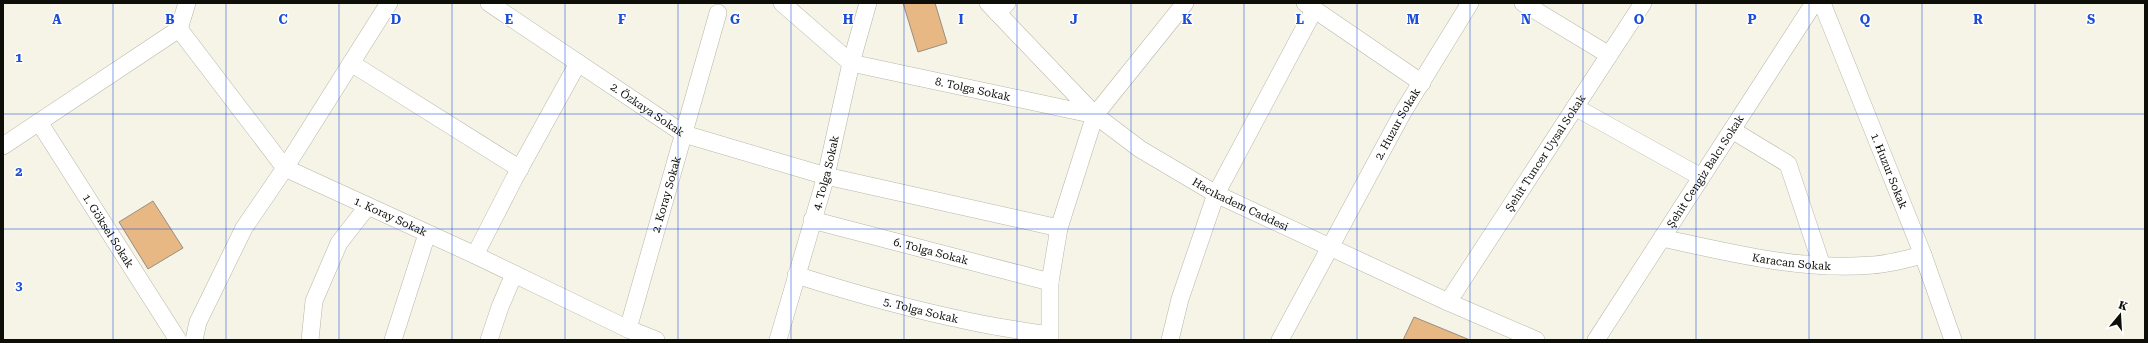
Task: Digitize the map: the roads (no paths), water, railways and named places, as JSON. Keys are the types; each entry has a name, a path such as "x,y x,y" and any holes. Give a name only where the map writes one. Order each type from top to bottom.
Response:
{"street":[{"path":"3,146 178,29 187,3"},
{"path":"194,340 198,322 244,228 285,168 389,3"},
{"name":"2. Özkaya Sokak","path":"489,3 684,134 826,176 1059,228"},
{"path":"782,3 851,63"},
{"name":"4. Tolga Sokak","path":"778,340 826,176 851,63 868,3"},
{"path":"1050,338 1050,282 1059,228 1096,115 1185,3"},
{"name":"2. Huzur Sokak","path":"1280,340 1404,112 1470,3"},
{"path":"1523,3 1609,56"},
{"name":"Şehit Tuncer Uysal Sokak","path":"1448,302 1643,3"},
{"name":"Şehit Cengiz Balcı Sokak","path":"1596,340 1814,3"},
{"name":"1. Huzur Sokak","path":"1822,3 1923,255 1953,340"},
{"name":"Hacıkadem Caddesi","path":"997,6 1096,115 1140,149 1216,194 1448,302 1536,340"},
{"path":"1170,340 1180,299 1216,194 1310,6 1422,83"},
{"name":"2. Koray Sokak","path":"628,330 718,13"},
{"name":"1. Koray Sokak","path":"178,29 285,168 367,207 475,255 628,330 656,340"},
{"path":"351,63 520,169"},
{"path":"475,255 578,63"},
{"name":"8. Tolga Sokak","path":"851,63 1096,115"},
{"path":"1575,107 1702,177"},
{"name":"1. Göksel Sokak","path":"39,122 178,340"},
{"path":"1732,130 1788,164 1822,266"},
{"path":"310,340 314,301 317,294 339,243 367,207"},
{"name":"6. Tolga Sokak","path":"812,220 1050,282"},
{"path":"393,340 427,234"},
{"name":"Karacan Sokak","path":"1662,238 1754,257 1822,266 1874,265 1923,255"},
{"path":"489,340 500,307 514,274"},
{"name":"5. Tolga Sokak","path":"796,275 864,296 918,310 968,322 1050,338"}]}
